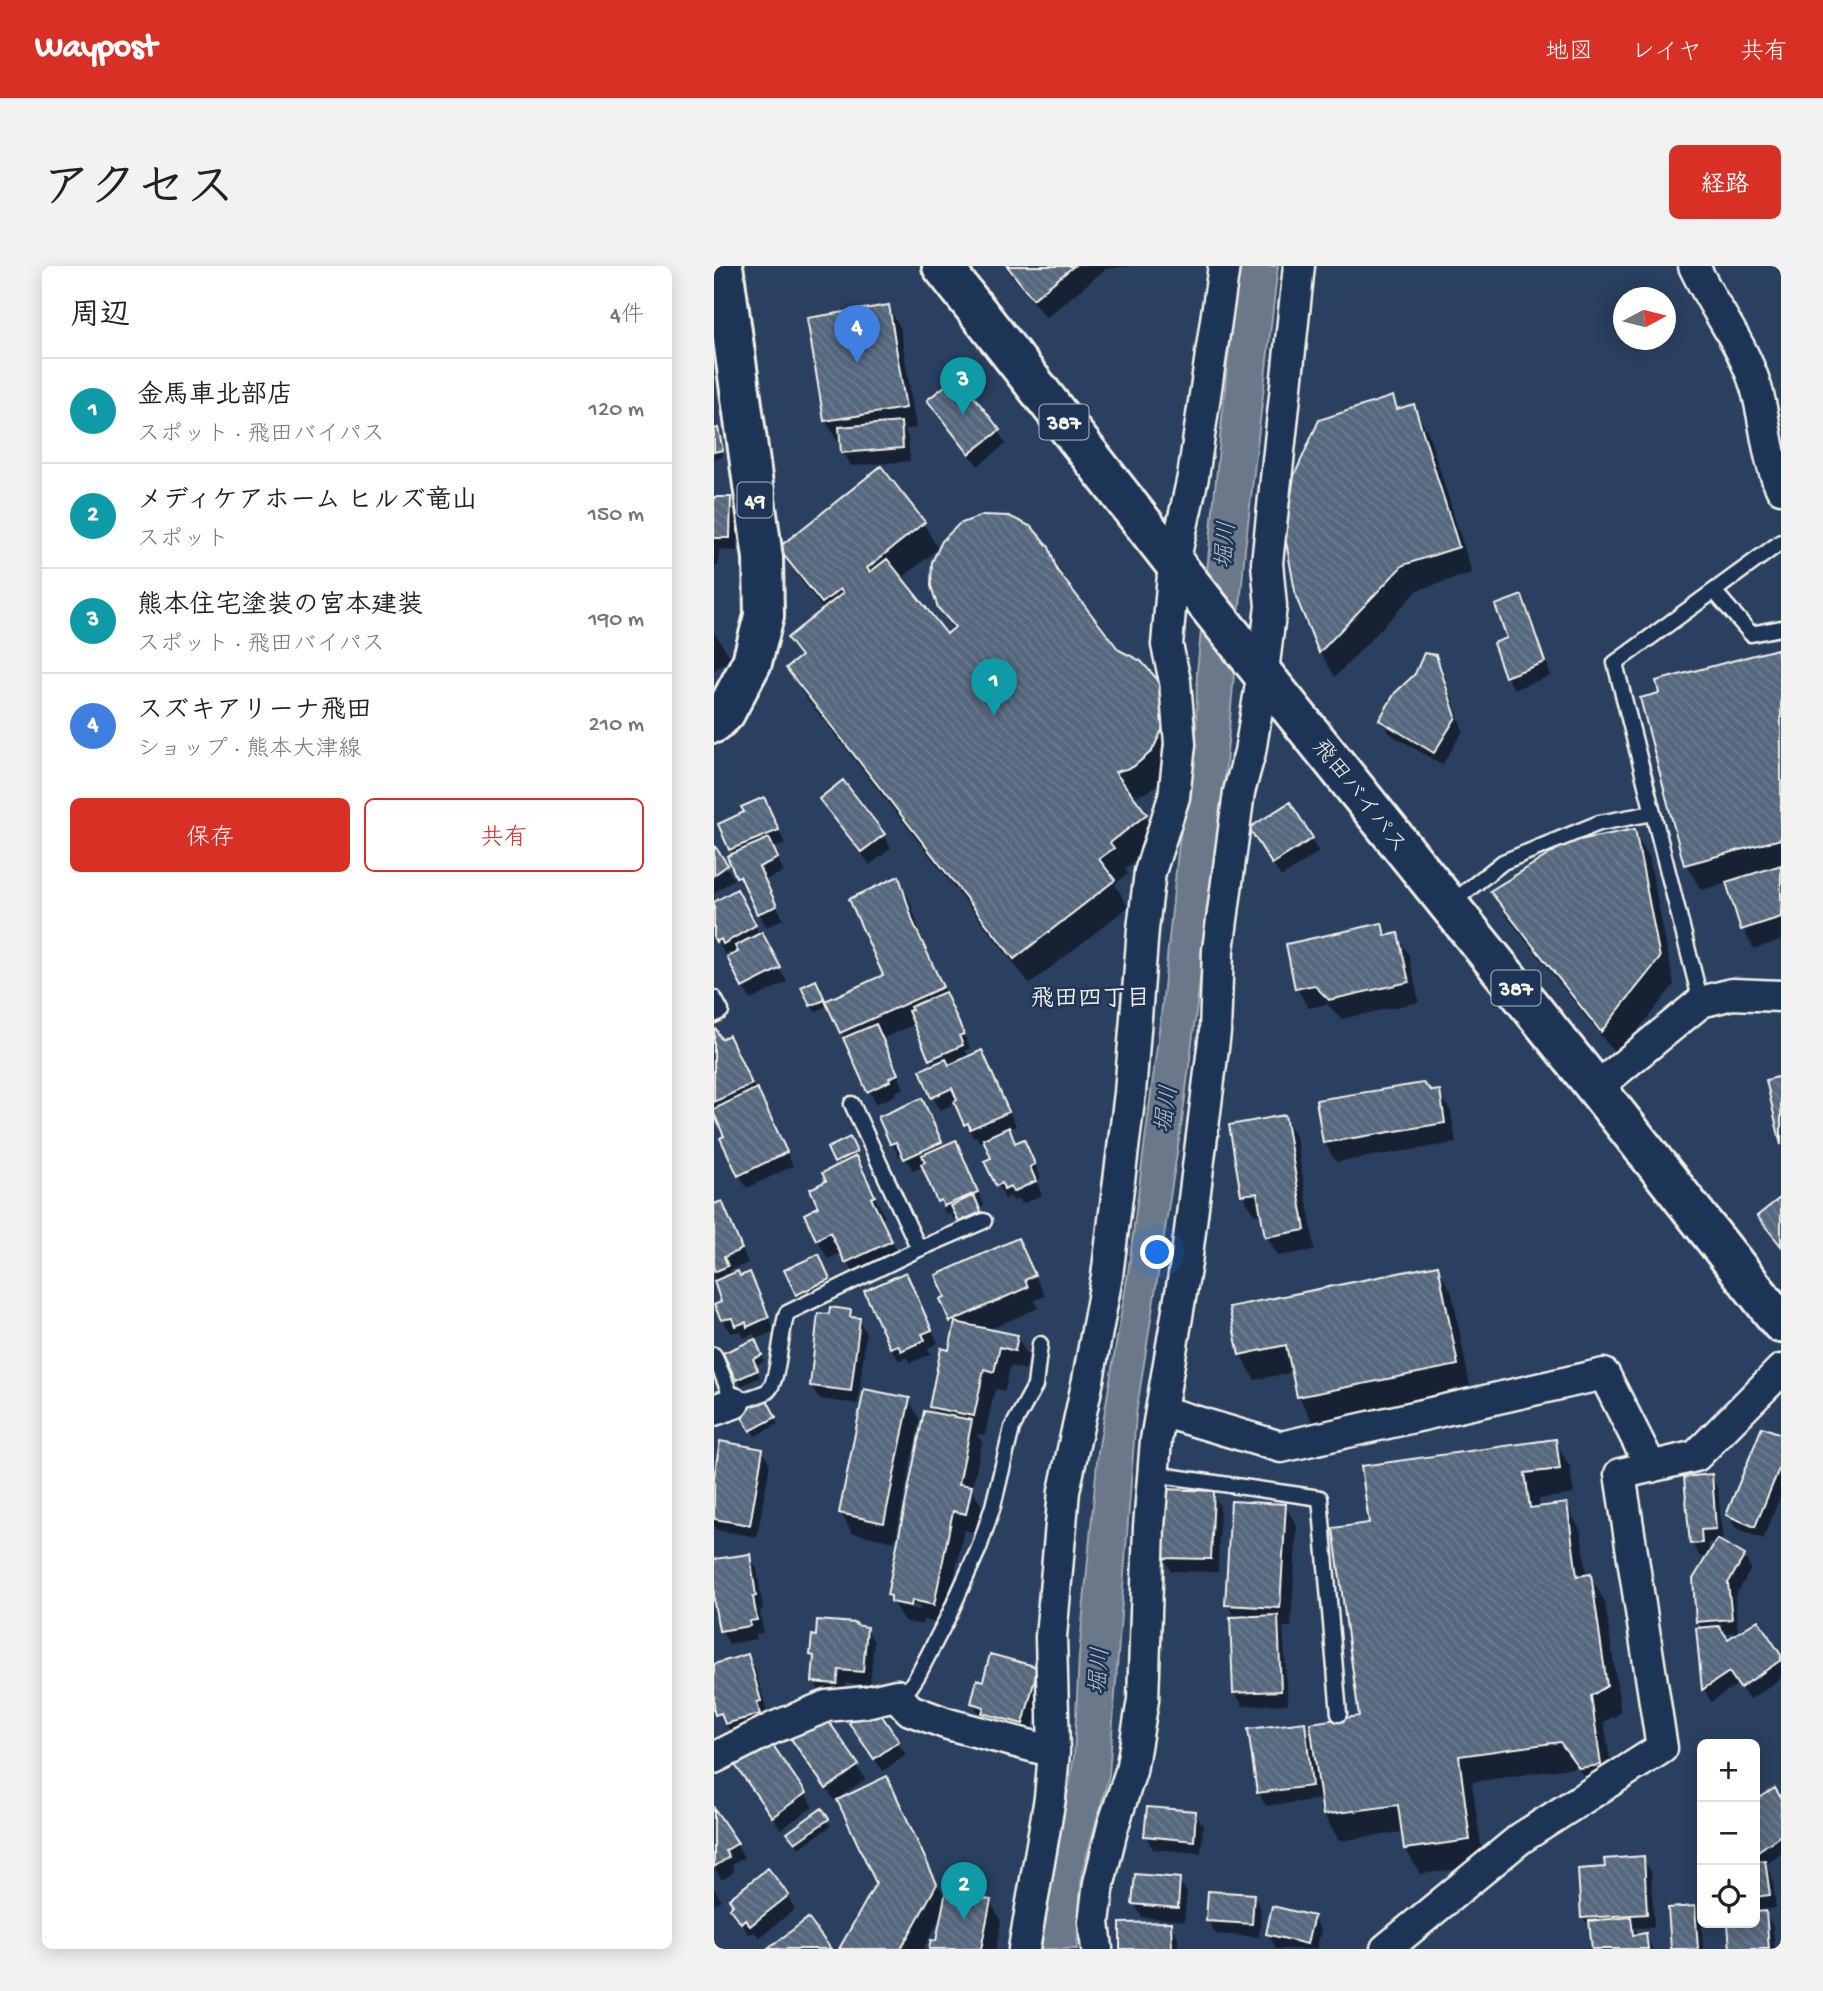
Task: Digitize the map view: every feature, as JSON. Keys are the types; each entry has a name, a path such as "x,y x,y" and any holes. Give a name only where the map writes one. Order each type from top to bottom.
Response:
{"main road":[{"name":"49","path":"714,723 725,713 752,662 764,616 763,558 723,266"},
{"name":"飛田バイパス","path":"942,266 1180,570 1781,1323"}],"street":[{"path":"1024,1949 1050,1798 1054,1752 1051,1637 1064,1491 1107,1276 1130,1093 1150,872 1174,797 1180,744 1175,681 1167,645 1224,266"},
{"path":"1097,1949 1094,1922 1099,1883 1113,1826 1131,1771 1143,1700 1153,1474 1186,1263 1215,1032 1219,950 1239,792 1250,752 1256,664 1271,606 1267,563 1299,266"},
{"path":"1695,266 1756,386 1774,472 1781,488"},
{"path":"1596,1088 1701,1002 1732,993 1781,996"},
{"path":"1386,1949 1521,1838 1662,1748 1620,1474 1696,1456 1781,1370"},
{"path":"1161,1411 1281,1447 1604,1374 1651,1466"},
{"path":"714,1758 773,1728 827,1706 866,1702 896,1695 911,1710 948,1724 1054,1752"}],"lane":[{"path":"1701,1002 1615,663 1781,542"},
{"path":"1714,591 1751,634 1781,628"},
{"path":"1449,906 1503,862 1599,823 1653,813"},
{"path":"714,998 721,1011 714,1015"},
{"path":"852,1104 919,1249"},
{"path":"714,1355 724,1406 768,1392 774,1383 782,1326 787,1313 919,1249 984,1221"},
{"path":"896,1695 910,1687 918,1675 979,1548 993,1506 1012,1429 1035,1385 1040,1343"},
{"path":"1153,1474 1320,1498 1339,1714"}],"water":[{"name":"堀川","path":"1237,266 1278,266 1245,549 1222,810 1182,1121 1136,1414 1109,1775 1082,1873 1077,1949 1040,1949 1074,1757 1079,1656 1098,1452 1128,1273 1162,1007 1179,842 1196,752 1197,672"}],"building":[{"path":"1007,266 1074,266 1033,299"},
{"path":"889,305 906,408 824,421 807,318"},
{"path":"958,376 1000,430 969,454 927,400"},
{"path":"1393,396 1397,409 1414,404 1459,547 1403,565 1319,653 1296,597 1285,536 1294,476 1319,420"},
{"path":"901,422 903,448 841,453 839,427"},
{"path":"718,428 723,450 714,452 714,429"},
{"path":"881,466 925,522 867,568 870,572 887,559 947,634 955,627 938,608 931,586 932,562 942,541 959,524 983,515 1009,516 1032,527 1049,547 1057,570 1119,650 1141,661 1158,680 1165,704 1163,728 1152,751 1133,767 1115,772 1147,814 1110,843 1114,848 1099,859 1115,880 1014,959 786,668 801,656 787,638 843,593 840,589 822,603 778,548"},
{"path":"714,497 731,497 730,538 714,538"},
{"path":"1522,595 1545,662 1505,677 1493,643 1507,638 1495,605"},
{"path":"1777,649 1781,665 1781,839 1684,865 1640,698 1659,693 1656,681"},
{"path":"1424,653 1436,655 1456,717 1434,753 1379,720 1395,693 1415,674"},
{"path":"843,780 885,834 861,852 819,799"},
{"path":"764,797 779,830 729,850 718,824 744,812 741,807"},
{"path":"1290,802 1313,838 1272,864 1249,828"},
{"path":"1635,829 1660,958 1601,1032 1490,891 1569,842"},
{"path":"769,838 778,858 759,867 777,906 757,914 740,876 736,877 727,856"},
{"path":"714,845 728,865 714,875"},
{"path":"1781,865 1781,917 1741,930 1726,882"},
{"path":"899,876 913,922 943,987 840,1033 825,1001 883,975 849,899"},
{"path":"737,889 756,925 723,944 721,939 716,942 714,902"},
{"path":"1382,923 1385,936 1398,933 1409,982 1329,1000 1314,985 1295,989 1286,944"},
{"path":"762,932 781,968 742,988 727,957 738,952 735,946"},
{"path":"816,980 825,1000 810,1006 801,987"},
{"path":"945,992 964,1034 959,1036 963,1045 929,1060 908,1011 912,1010 910,1007"},
{"path":"876,1024 898,1074 867,1092 843,1038"},
{"path":"716,1029 721,1039 729,1035 752,1084 714,1102 714,1030"},
{"path":"982,1050 1009,1112 970,1129 968,1123 964,1125 954,1102 957,1100 952,1088 931,1098 920,1070 946,1059 949,1065"},
{"path":"1781,1076 1781,1145 1766,1080"},
{"path":"1423,1083 1432,1091 1440,1090 1445,1123 1323,1143 1316,1100"},
{"path":"757,1088 787,1152 738,1176 720,1138 724,1136 714,1109"},
{"path":"922,1098 942,1142 904,1159 896,1142 890,1144 878,1117"},
{"path":"1285,1115 1305,1230 1265,1237 1257,1193 1241,1195 1229,1125"},
{"path":"1009,1127 1015,1143 1024,1139 1035,1164 1030,1167 1036,1181 1013,1192 1010,1186 1004,1189 1002,1183 996,1186 984,1161 991,1158 983,1139"},
{"path":"850,1137 857,1152 834,1163 827,1148"},
{"path":"956,1140 978,1192 944,1206 941,1200 937,1202 921,1164 925,1162 922,1155"},
{"path":"856,1156 875,1196 871,1198 892,1241 845,1263 830,1232 816,1240 804,1214 818,1207 810,1189 826,1181 822,1173"},
{"path":"974,1195 981,1212 959,1222 951,1206"},
{"path":"1781,1197 1781,1246 1757,1216"},
{"path":"722,1201 742,1249 724,1257 728,1266 714,1272 714,1204"},
{"path":"1018,1238 1035,1275 1025,1280 1028,1287 950,1322 940,1299 945,1297 936,1275"},
{"path":"819,1254 830,1279 796,1295 784,1270"},
{"path":"1438,1265 1458,1365 1297,1397 1286,1345 1239,1355 1229,1307"},
{"path":"738,1271 740,1276 750,1272 769,1317 747,1327 746,1322 735,1326 732,1318 721,1320 714,1305 721,1302 714,1281"},
{"path":"906,1272 932,1330 922,1334 925,1340 901,1351 898,1345 890,1348 864,1291"},
{"path":"830,1307 851,1310 850,1317 860,1318 851,1391 810,1386 818,1313 829,1314"},
{"path":"955,1322 1018,1335 1015,1351 1000,1347 994,1372 984,1369 974,1416 929,1407 941,1348 949,1350"},
{"path":"755,1339 762,1355 753,1359 758,1370 736,1380 723,1353"},
{"path":"864,1389 910,1398 884,1523 839,1513"},
{"path":"766,1398 776,1417 750,1431 739,1412"},
{"path":"924,1411 972,1420 959,1484 972,1486 966,1514 953,1511 934,1605 912,1600 911,1606 891,1602 891,1596 887,1595"},
{"path":"1762,1427 1781,1434 1781,1464 1755,1527 1726,1515"},
{"path":"1556,1439 1560,1469 1525,1473 1530,1508 1567,1503 1577,1576 1591,1574 1607,1686 1591,1696 1601,1765 1579,1768 1560,1742 1459,1756 1470,1840 1404,1849 1398,1805 1323,1815 1310,1723 1359,1716 1333,1528 1369,1523 1361,1466"},
{"path":"720,1441 763,1449 750,1525 714,1519 714,1477"},
{"path":"1712,1474 1716,1529 1701,1530 1702,1543 1690,1544 1684,1477"},
{"path":"1164,1489 1214,1491 1211,1559 1162,1558"},
{"path":"1231,1501 1286,1504 1280,1608 1225,1605"},
{"path":"1717,1539 1745,1555 1728,1583 1732,1619 1696,1622 1693,1579"},
{"path":"750,1554 757,1620 750,1621 750,1626 719,1631 714,1602 714,1559"},
{"path":"1278,1615 1281,1691 1233,1693 1230,1617"},
{"path":"817,1620 856,1623 867,1627 863,1672 839,1670 837,1684 812,1682 814,1656 810,1655 812,1635 816,1636"},
{"path":"1758,1620 1781,1655 1781,1660 1740,1688 1729,1672 1702,1690 1696,1628 1719,1626 1728,1639"},
{"path":"748,1654 761,1701 757,1702 760,1714 725,1724 721,1713 715,1715 714,1711 714,1664"},
{"path":"990,1654 1038,1667 1023,1724 982,1713 984,1707 971,1703 977,1679 983,1681"},
{"path":"875,1706 899,1741 874,1759 849,1723"},
{"path":"823,1713 859,1765 826,1789 787,1733"},
{"path":"1305,1722 1312,1786 1257,1793 1248,1729"},
{"path":"768,1738 806,1793 772,1817 733,1762"},
{"path":"887,1776 937,1884 901,1949 839,1949 876,1883 837,1800"},
{"path":"1775,1788 1781,1798 1781,1835 1760,1850 1760,1802 1760,1798"},
{"path":"1147,1807 1196,1811 1194,1841 1144,1836"},
{"path":"714,1808 738,1843 725,1851 729,1857 714,1867"},
{"path":"822,1808 829,1819 795,1843 787,1833"},
{"path":"1644,1856 1647,1914 1581,1918 1578,1869 1605,1867 1604,1859"},
{"path":"1760,1860 1765,1860 1770,1895 1760,1896"},
{"path":"768,1868 789,1895 750,1926 745,1919 741,1923 729,1908 733,1905 729,1899"},
{"path":"1135,1874 1180,1878 1178,1908 1132,1904"},
{"path":"946,1891 991,1900 981,1949 929,1949 931,1940 936,1941"},
{"path":"1208,1891 1254,1894 1252,1924 1206,1921"},
{"path":"1272,1906 1314,1916 1307,1944 1266,1934"},
{"path":"1695,1906 1698,1949 1671,1949 1668,1908"},
{"path":"1766,1911 1769,1949 1730,1949 1728,1928 1760,1928 1760,1912"},
{"path":"1631,1917 1633,1935 1646,1933 1648,1949 1592,1949 1589,1921"},
{"path":"808,1918 831,1949 768,1949"},
{"path":"1171,1922 1172,1949 1120,1949 1120,1923"}],"place":[{"name":"スズキアリーナ飛田","path":"857,363"},
{"name":"熊本住宅塗装の宮本建装","path":"963,415"},
{"name":"金馬車北部店","path":"994,716"},
{"name":"メディケアホーム ヒルズ竜山","path":"964,1920"}],"district":[{"name":"飛田四丁目","path":"1090,997"}]}
